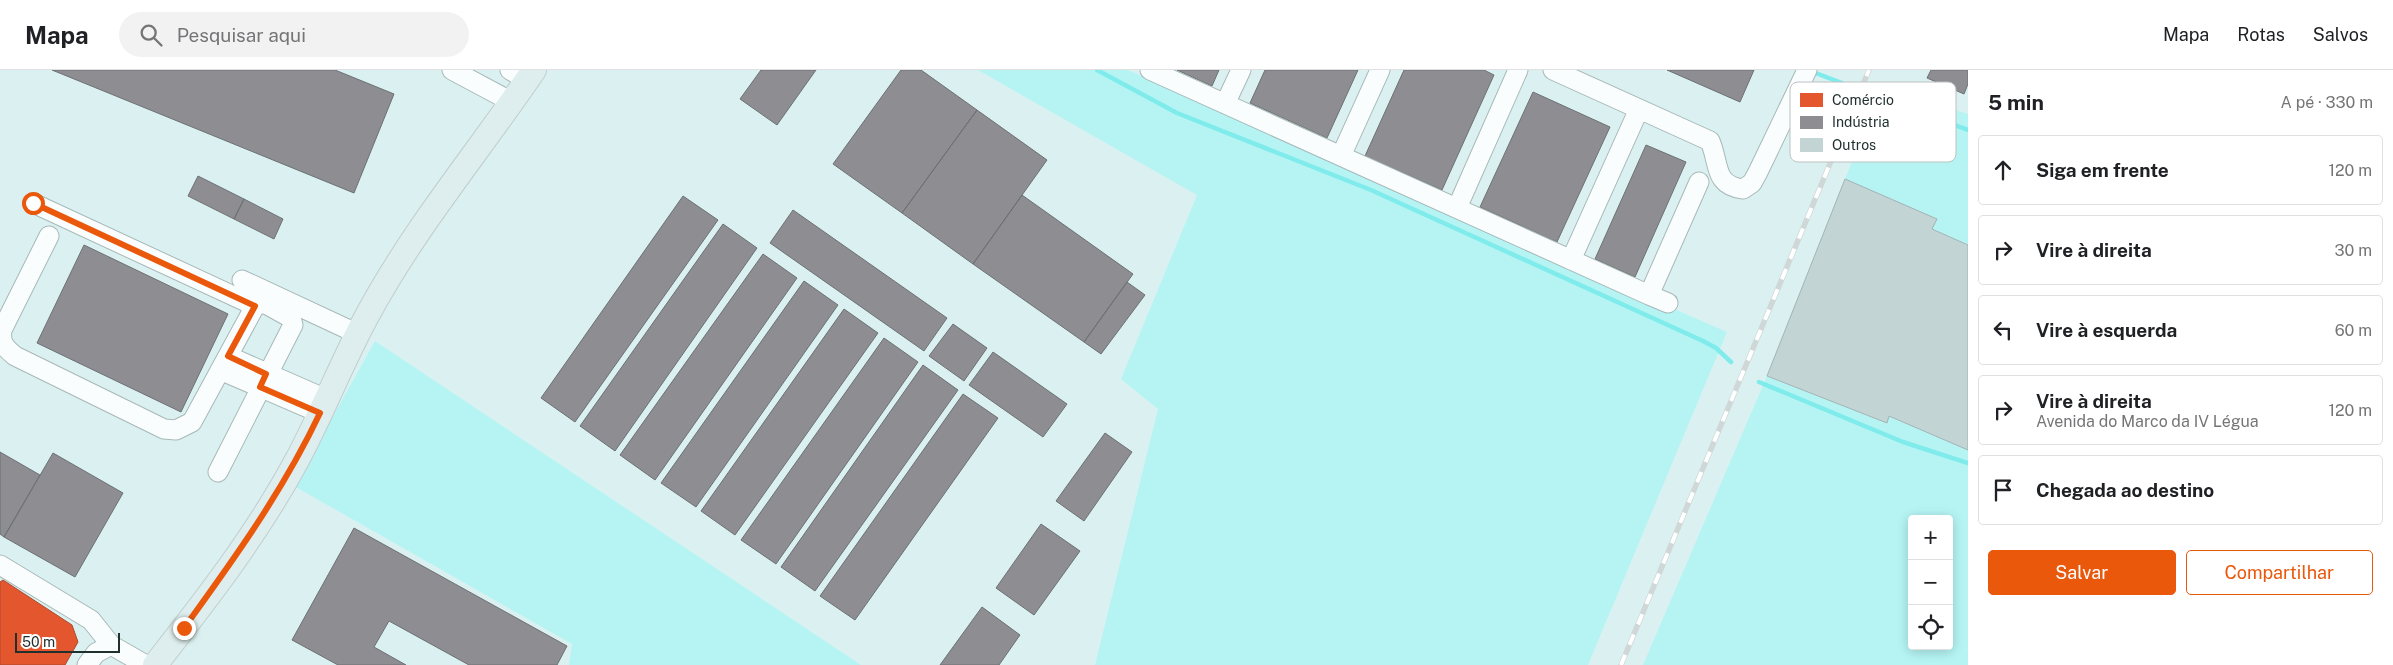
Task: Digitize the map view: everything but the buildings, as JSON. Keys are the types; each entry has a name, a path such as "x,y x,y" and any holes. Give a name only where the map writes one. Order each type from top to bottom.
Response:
{"main road":[{"path":"155,665 252,534 297,460 358,334 403,256 512,102 524,73"}],"street":[{"path":"452,70 512,102"},
{"path":"1150,70 1668,303"},
{"path":"1226,104 1241,70"},
{"path":"1341,156 1380,70"},
{"path":"1456,208 1518,70"},
{"path":"1553,70 1710,141 1723,182 1731,187 1743,189 1752,183 1790,105"},
{"path":"1801,82 1807,70"},
{"path":"1571,260 1639,109"},
{"path":"1649,295 1699,182"},
{"path":"33,203 255,306"},
{"path":"49,236 2,330 1,337 4,346 9,351 164,429 176,430 192,422 255,306 264,303 291,318 293,325 218,472"},
{"path":"242,280 358,334"},
{"path":"224,363 323,406"},
{"path":"0,565 91,620 111,645 146,665"},
{"path":"87,665 96,653 111,645"}],"shaded area":[{"path":"978,70 1128,70 1727,332 1588,665 1095,665 1158,409 1121,379 1197,195"},
{"path":"1956,110 1968,114 1968,245 1932,229 1936,219 1845,179 1852,162 1956,162"},
{"path":"375,341 861,665 569,665 572,644 294,486"},
{"path":"1767,376 1886,423 1889,416 1968,450 1968,665 1643,665"}],"waterway":[{"path":"1097,70 1177,113 1371,190 1703,341 1716,348 1731,362"},
{"path":"1810,71 1839,82"},
{"path":"1956,126 1968,130"},
{"path":"1759,382 1903,442 1968,463"}],"railway":[{"path":"1864,82 1869,70"},
{"path":"1621,665 1831,162"}],"route":[{"path":"33,203 255,306 228,356 266,374 260,387 320,413 297,460 252,534 184,628"}]}
